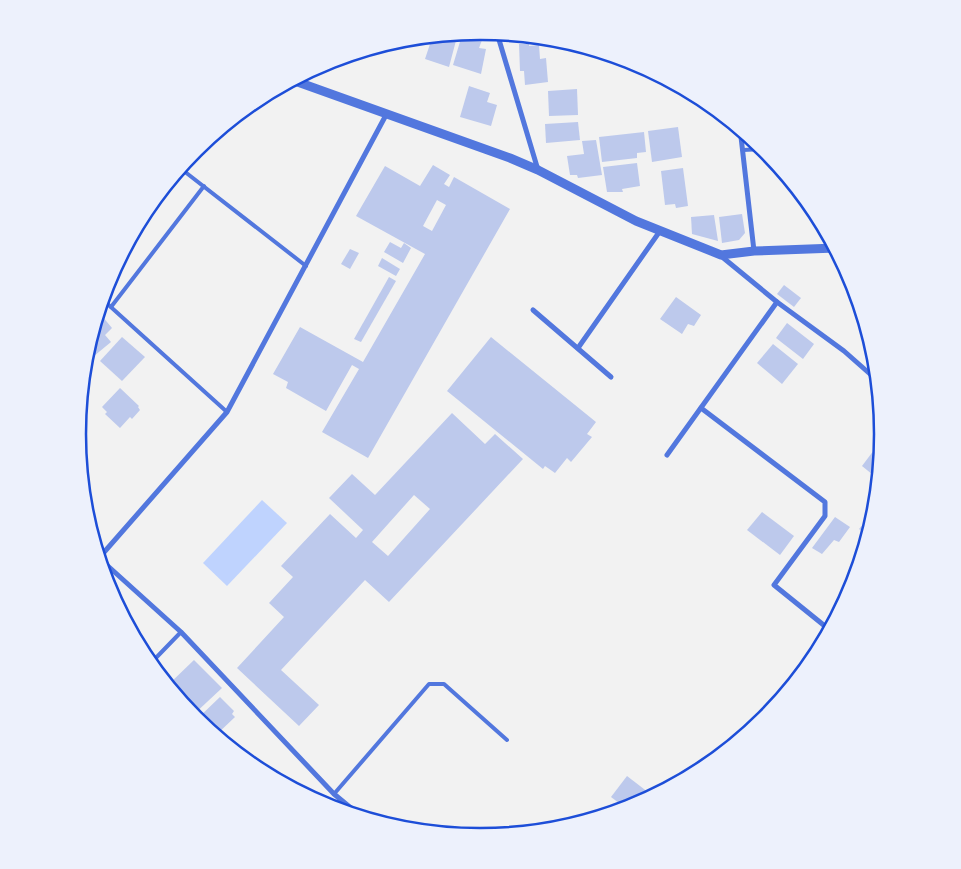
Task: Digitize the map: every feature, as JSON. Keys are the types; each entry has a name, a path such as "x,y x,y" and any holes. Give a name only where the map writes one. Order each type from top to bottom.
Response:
{"street":[{"path":"499,41 538,170"},
{"path":"301,83 510,158 538,170 636,221 721,255 777,302 844,351 870,374"},
{"path":"104,552 226,412 386,115"},
{"path":"741,138 754,251"},
{"path":"578,348 660,231"},
{"path":"721,255 754,251 828,248"},
{"path":"667,455 777,302"},
{"path":"533,310 611,377"},
{"path":"701,408 825,502 825,516 774,585 825,627"},
{"path":"109,567 181,632 334,794 348,806"}],"lane":[{"path":"743,150 753,150"},
{"path":"186,172 306,266"},
{"path":"111,307 204,186"},
{"path":"108,305 226,412"},
{"path":"155,658 181,632"},
{"path":"334,794 429,684 444,684 507,740"}],"water":[{"path":"262,500 287,523 227,586 203,563"}],"building":[{"path":"482,40 479,48 486,49 481,74 453,65 460,41"},
{"path":"456,41 449,67 425,59 430,43"},
{"path":"519,44 539,45 540,59 546,58 548,82 525,85 524,71 520,71"},
{"path":"469,86 490,93 487,102 497,105 491,126 460,117"},
{"path":"577,89 578,115 549,116 548,91"},
{"path":"578,122 580,140 546,143 545,124"},
{"path":"678,127 682,157 652,162 648,131"},
{"path":"644,132 646,152 637,153 637,158 602,162 599,137"},
{"path":"596,140 602,175 578,178 577,175 570,175 567,156 584,154 582,141"},
{"path":"637,163 640,186 622,189 623,192 607,192 603,167"},
{"path":"433,165 450,175 444,184 449,187 454,177 510,209 368,458 322,432 359,369 352,365 326,411 286,388 288,382 273,374 300,327 363,362 425,254 356,216 385,166 420,186","holes":["437,200 446,205 432,231 423,226"]},
{"path":"683,168 688,206 676,208 675,204 665,205 661,171"},
{"path":"742,214 745,233 739,240 722,243 719,217"},
{"path":"714,215 718,241 692,234 691,217"},
{"path":"390,242 401,248 404,243 411,248 403,263 384,252"},
{"path":"350,249 359,253 350,269 341,264"},
{"path":"382,258 400,269 396,276 378,266"},
{"path":"389,277 396,281 361,342 354,339"},
{"path":"784,285 801,298 794,307 777,294"},
{"path":"676,297 701,315 694,326 688,324 682,334 660,319"},
{"path":"104,318 112,328 105,335 111,342 94,356"},
{"path":"787,323 814,344 803,359 776,338"},
{"path":"122,337 145,357 122,381 100,361"},
{"path":"491,337 596,422 587,434 592,437 571,462 567,458 555,473 545,466 543,469 447,391"},
{"path":"773,344 798,364 782,384 757,363"},
{"path":"120,388 139,406 140,410 120,428 105,414 107,412 102,407"},
{"path":"452,413 485,444 495,434 523,459 389,602 365,580 281,670 319,705 299,726 237,668 284,617 269,603 293,577 281,566 330,514 356,538 363,530 329,498 352,474 375,495","holes":["414,495 430,509 388,556 372,542"]},
{"path":"874,450 874,450 873,475 862,466"},
{"path":"762,512 794,536 780,555 747,530"},
{"path":"835,517 850,527 839,542 834,540 822,554 812,548"},
{"path":"865,522 863,532 859,529"},
{"path":"194,660 222,688 199,710 173,681"},
{"path":"220,697 234,711 232,714 235,717 220,731 203,714"},
{"path":"627,776 647,792 619,803 611,797"}]}
